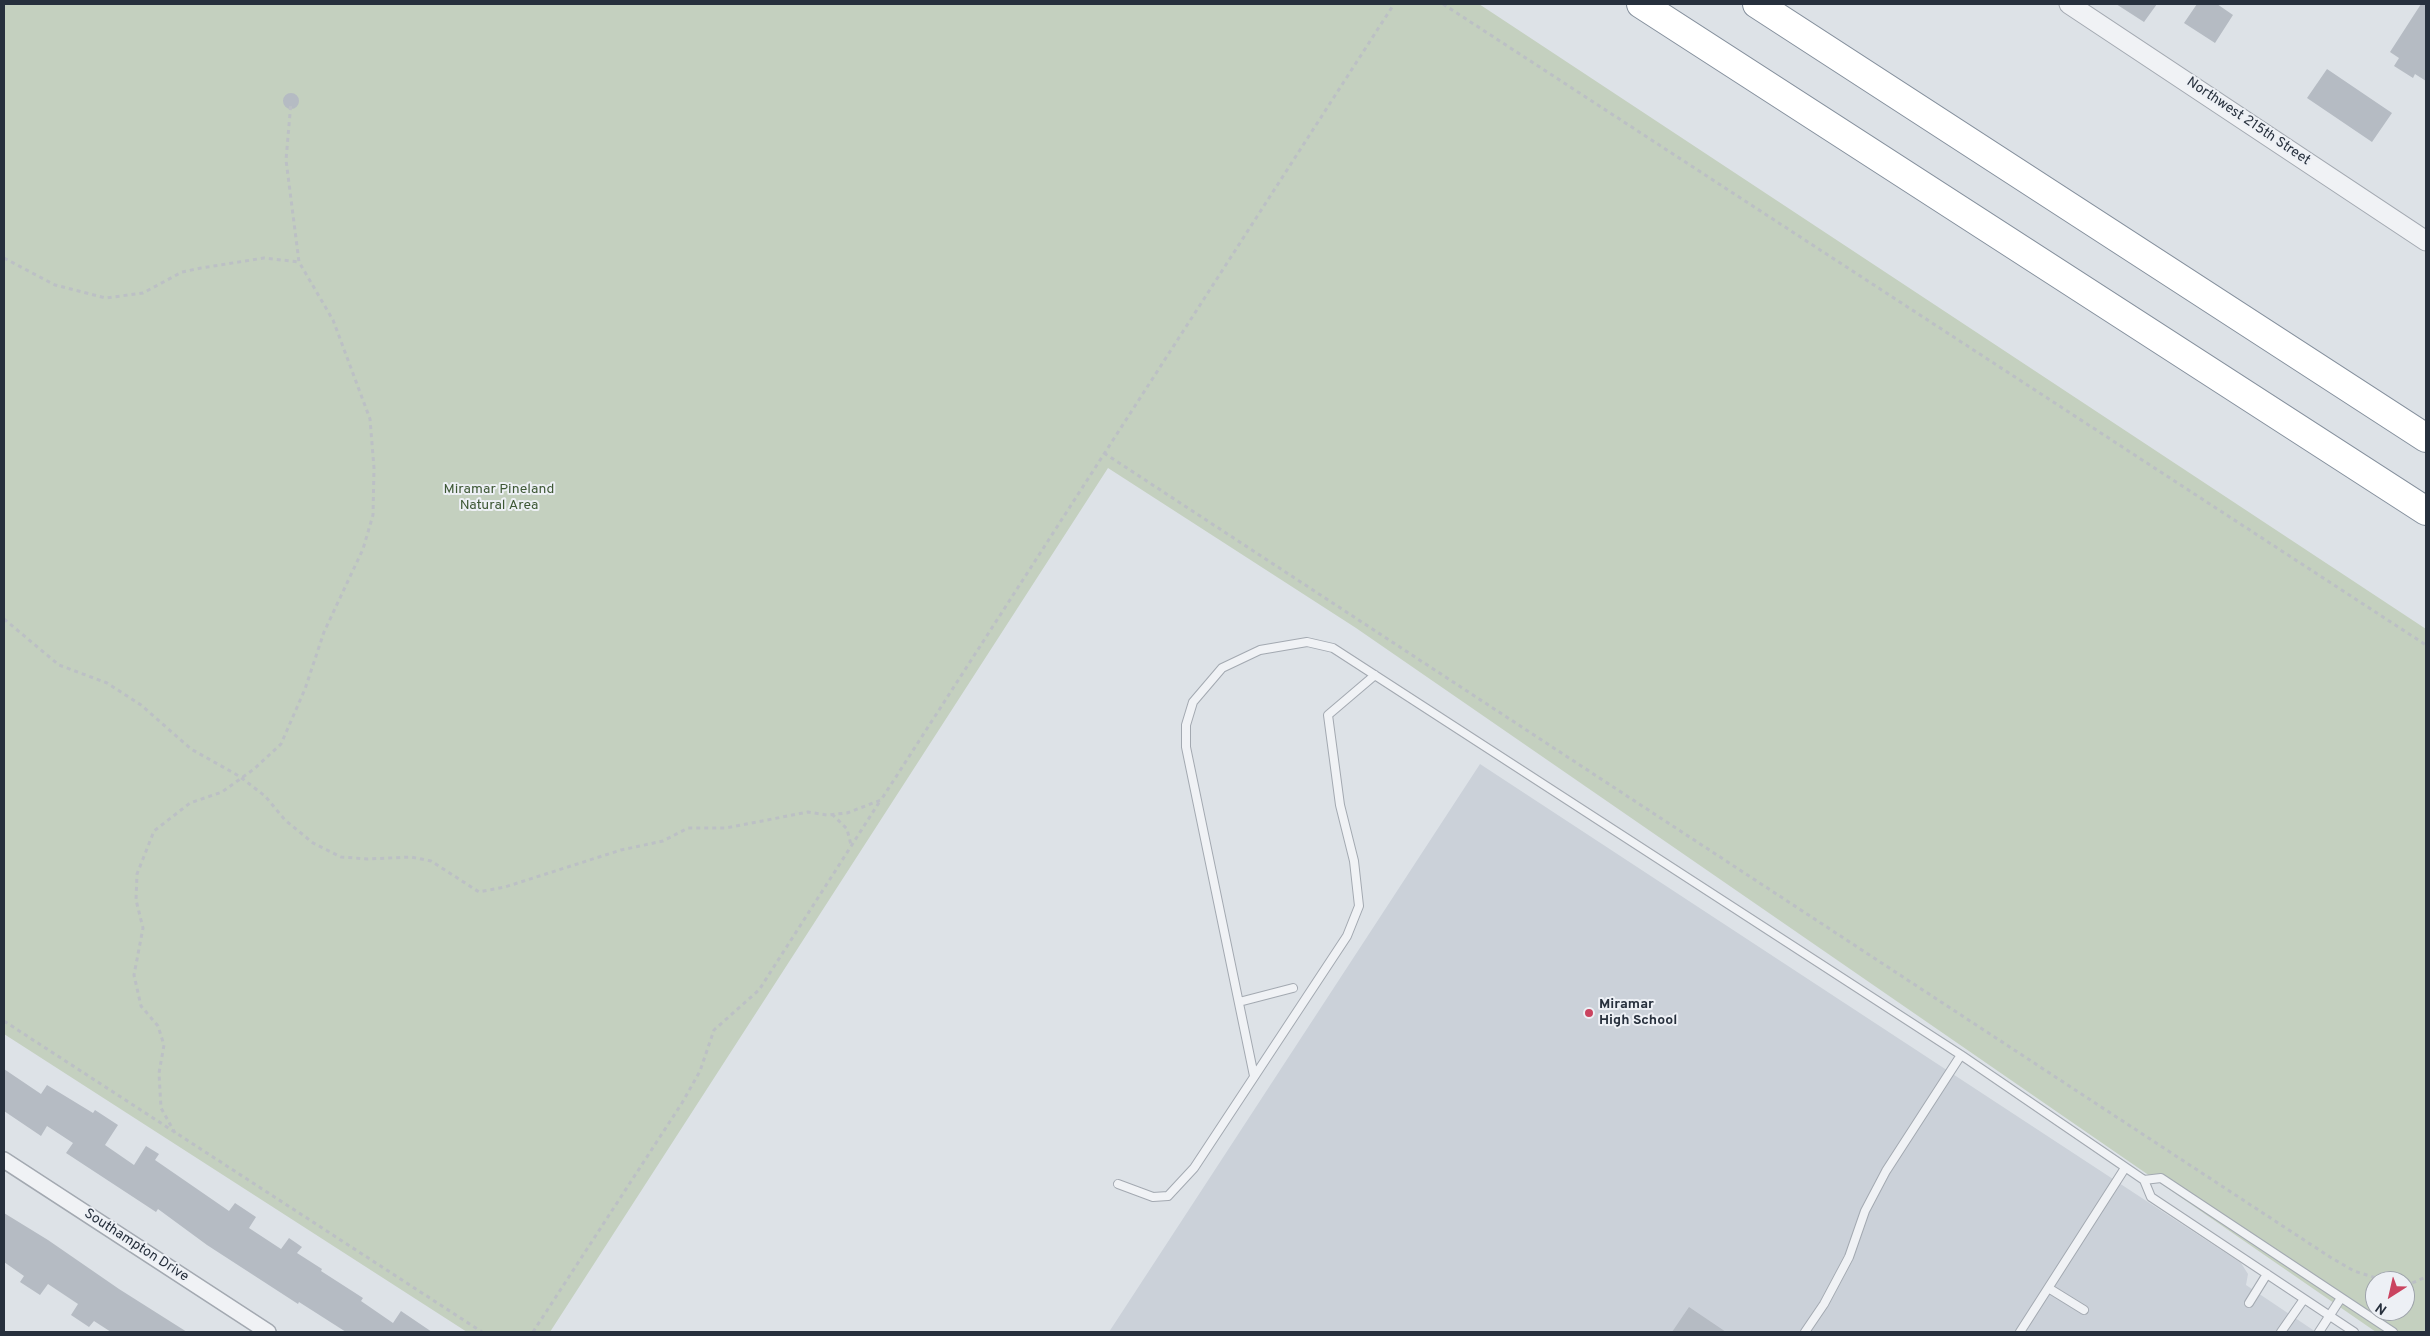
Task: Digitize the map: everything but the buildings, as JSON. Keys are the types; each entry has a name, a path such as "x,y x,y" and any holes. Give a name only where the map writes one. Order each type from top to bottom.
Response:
{"highway":[{"path":"1641,4 2426,511"},
{"path":"1757,4 2426,438"}],"street":[{"name":"Northwest 215th Street","path":"2069,4 2426,241"},
{"name":"Southampton Drive","path":"4,1160 268,1332"}],"lane":[{"path":"1254,1076 1186,747 1186,724 1193,702 1222,668 1260,650 1307,642 1333,648 1961,1056 2144,1180 2151,1196 2354,1332"},
{"path":"1118,1184 1153,1196 1168,1196 1194,1168 1347,936 1359,906 1354,862 1340,805 1328,715 1375,675"},
{"path":"1239,1002 1293,988"},
{"path":"1805,1332 1824,1304 1850,1257 1865,1211 1886,1171 1961,1056"},
{"path":"2020,1332 2050,1289 2125,1168"},
{"path":"2144,1180 2161,1178 2393,1332"},
{"path":"2249,1303 2267,1274"},
{"path":"2050,1289 2084,1310"},
{"path":"2319,1332 2341,1298"},
{"path":"2281,1332 2304,1299"}],"path":[{"path":"533,1332 682,1104 700,1071 714,1030 759,990 1394,4"},
{"path":"1443,4 2426,645"},
{"path":"175,1133 161,1108 158,1073 164,1045 158,1026 141,1006 134,975 143,928 136,900 137,874 154,831 190,803 222,792 242,778 281,744 305,689 324,632 363,550 373,515 374,468 370,419 333,320 299,262 286,160 291,102"},
{"path":"4,258 55,285 106,298 143,293 182,272 264,258 299,262"},
{"path":"1104,453 2322,1252 2354,1271 2365,1274"},
{"path":"4,619 59,665 107,683 141,705 191,749 242,778 265,796 285,820 314,843 342,857 368,859 411,858 431,861 479,892 505,886 621,850 662,841 688,828 726,828 808,812 847,813 881,800"},
{"path":"832,814 847,829 852,846"},
{"path":"4,1022 482,1332"}],"shaded area":[{"name":"Miramar High School","path":"1480,764 2241,1263 2248,1274 2246,1285 2316,1332 1109,1332"}],"green space":[{"name":"Miramar Pineland Natural Area","path":"4,4 1479,4 2426,629 2426,1332 2376,1332 1356,628 1108,468 550,1332 467,1332 4,1034"}],"place":[{"name":"Miramar High School","path":"1589,1013"}]}
